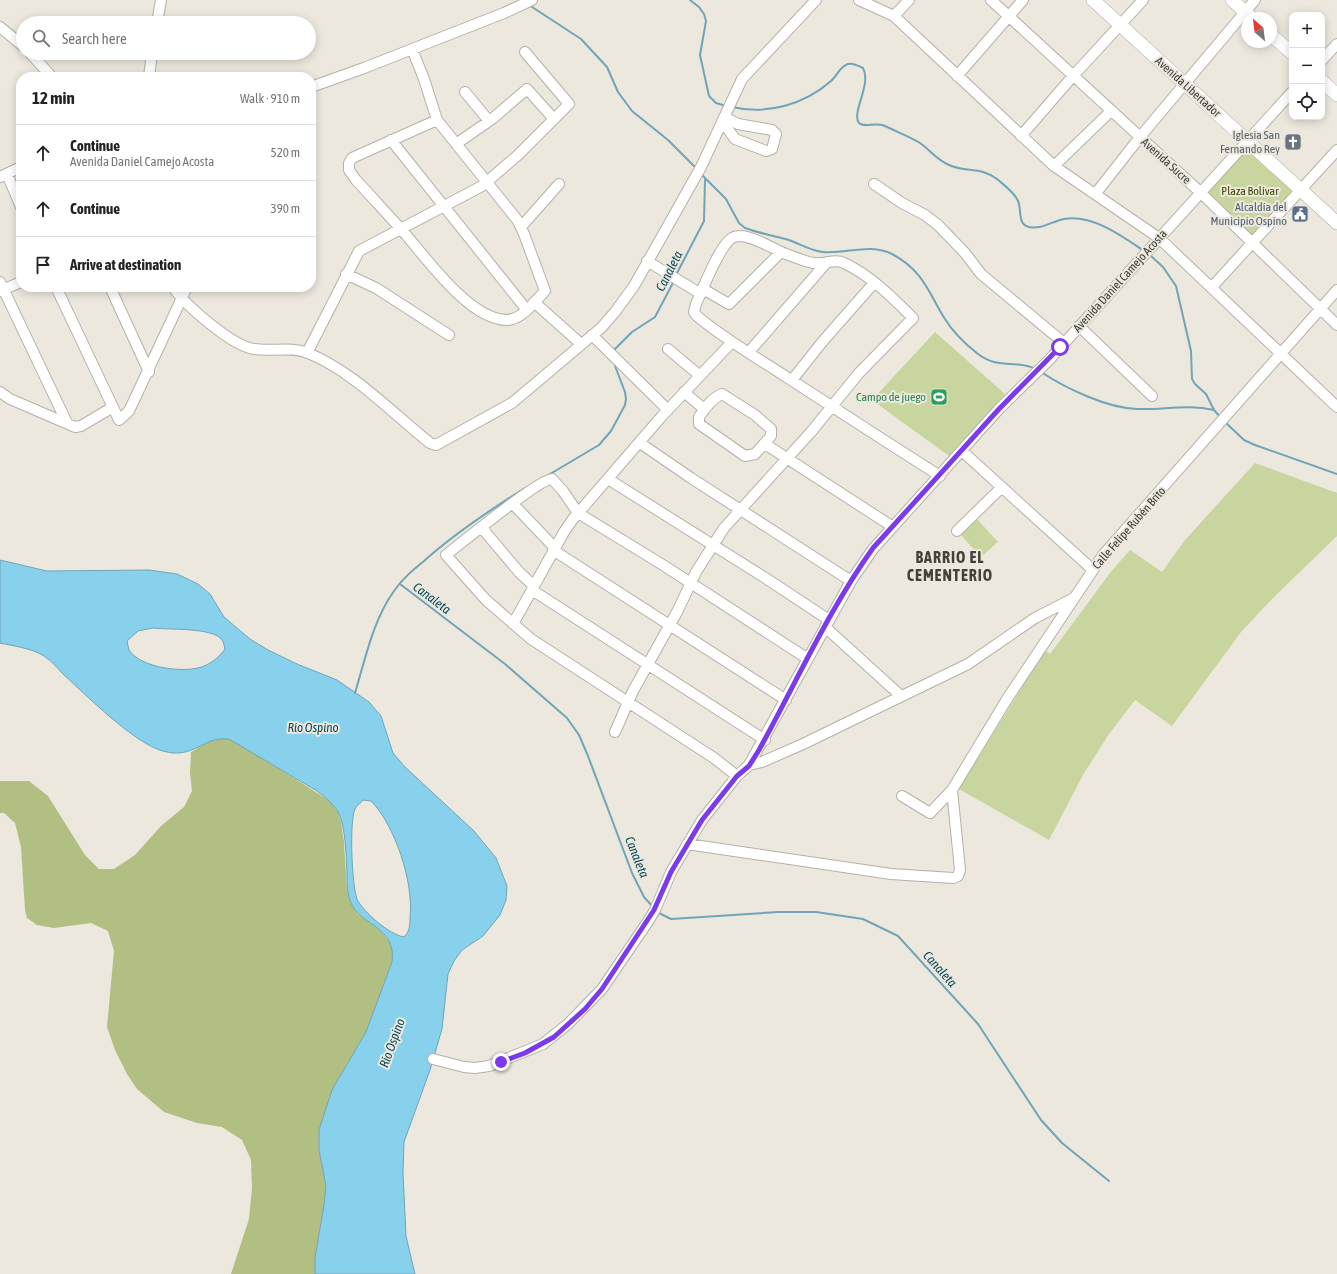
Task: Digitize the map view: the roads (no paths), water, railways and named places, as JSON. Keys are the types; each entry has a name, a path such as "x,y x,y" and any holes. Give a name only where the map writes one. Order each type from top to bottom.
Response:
{"main road":[{"name":"Avenida Libertador","path":"1093,0 1184,85 1248,141 1337,223"},
{"path":"1232,0 1246,12"},
{"path":"1277,40 1289,50"},
{"path":"1325,84 1337,95"}],"street":[{"path":"158,16 161,0"},
{"path":"316,85 412,49 532,0"},
{"path":"177,292 199,315 252,349 297,350 307,353 338,370 366,390 425,439 436,445 512,403 592,335 625,300 698,171 742,79 816,0"},
{"path":"859,0 894,16 1054,166 1096,193 1159,238 1337,407"},
{"path":"894,16 909,0"},
{"name":"Avenida Sucre","path":"991,0 1200,192 1337,325"},
{"path":"957,76 1008,15 1024,0"},
{"path":"1021,136 1073,76 1143,0"},
{"path":"1250,12 1255,0"},
{"path":"1096,193 1140,137 1184,85 1241,24"},
{"path":"0,27 16,40"},
{"path":"1325,57 1337,44"},
{"path":"412,49 437,120 521,227 545,291 518,316 507,320 478,310 445,281 400,228 356,180 348,166 349,161 352,158 437,120"},
{"path":"307,353 359,251 487,182 518,155 569,104 525,52"},
{"path":"36,60 47,72"},
{"path":"150,72 151,60"},
{"path":"456,144 489,122 527,89 554,119"},
{"path":"465,92 489,122"},
{"name":"Avenida Daniel Camejo Acosta","path":"749,766 765,740 851,581 873,548 940,476 999,409 1064,343 1289,95"},
{"path":"1054,166 1111,111"},
{"path":"726,113 738,124 772,130 776,134 772,149 766,151 735,139 726,113"},
{"path":"391,140 444,206 530,305 581,344"},
{"path":"1212,287 1337,150"},
{"path":"16,169 3,175 16,198"},
{"path":"521,227 559,184"},
{"path":"874,184 938,225 965,253 981,274 1064,343"},
{"path":"614,732 690,584 713,545 740,509 811,432 831,406 859,373 913,318 874,283 844,263 827,262 815,264 781,252 748,237 734,237 719,254 694,310 695,314 732,342 749,352 831,406 940,476"},
{"path":"647,262 702,292 729,304 781,252"},
{"path":"749,352 827,262"},
{"path":"346,274 376,288 448,335"},
{"path":"16,283 1,287 68,423"},
{"path":"792,380 823,341 874,283"},
{"name":"Calle Felipe Rubén Brito","path":"902,796 930,813 952,790 1007,699 1103,555 1337,290"},
{"path":"58,292 119,420 129,411 149,372 185,292"},
{"path":"112,292 149,372"},
{"path":"1079,326 1152,396"},
{"path":"592,335 668,410"},
{"path":"513,624 554,549 578,513 684,392 732,342"},
{"path":"668,349 699,376"},
{"path":"0,392 10,399 75,427 80,426 113,407"},
{"path":"684,392 704,409"},
{"path":"719,395 726,395 771,429 770,436 765,444 754,454 745,456 699,424 699,416 704,409 719,395"},
{"path":"640,442 851,581"},
{"path":"765,444 893,527"},
{"path":"962,450 1093,570"},
{"path":"608,479 713,545 827,624 901,696"},
{"path":"737,776 714,758 541,646 486,600 446,555 513,504 545,482 552,480 563,491 578,513 808,659"},
{"path":"957,531 1002,487"},
{"path":"513,504 554,549 786,700"},
{"path":"482,527 533,588 648,665 765,740"},
{"path":"434,1059 464,1067 482,1067 501,1062 525,1053 554,1037 585,1009 602,989 654,910 671,872 715,801 737,776 749,766 762,762 803,744 968,664 1030,620 1074,598"},
{"path":"687,844 891,874 953,878 960,873 960,863 952,790"}],"water":[{"name":"Río Ospino","path":"0,560 47,571 149,570 177,574 198,584 210,594 224,617 250,639 268,650 297,664 337,680 369,702 381,716 393,753 405,767 474,831 496,858 507,886 506,900 500,915 483,936 462,950 454,961 448,974 442,1029 430,1070 404,1142 403,1173 406,1236 415,1274 315,1274 315,1258 326,1186 319,1150 319,1130 332,1090 366,1032 392,962 392,950 389,941 384,934 362,917 351,903 348,888 344,832 337,810 317,791 229,739 212,741 190,750 174,753 152,747 111,718 44,656 28,649 0,643","holes":["153,628 190,630 210,633 222,640 225,649 213,661 196,668 175,669 153,665 135,656 129,650 127,641 138,631","363,800 371,801 380,811 388,824 401,855 406,872 410,903 410,923 404,937 385,928 365,910 357,899 353,868 352,827 355,809"]}],"waterway":[{"path":"690,0 699,7 704,14 706,21 700,55 709,96 716,103 726,106"},
{"path":"529,5 581,39 607,67 618,92 632,111 668,140 697,169"},
{"path":"732,107 758,110 771,109 797,102 809,96 831,81 845,65 856,65 863,68 865,75 864,90 857,118 859,123 864,125 885,126 908,136 949,165 961,169 985,172 991,175 1006,186 1017,198 1021,220 1029,227 1038,227 1064,219 1075,218 1085,220 1096,223 1116,233 1144,251"},
{"path":"701,174 726,199 739,223 745,228 789,240 810,249 823,252 875,249 892,254 910,266 917,273 950,327 978,354 993,362 1029,366 1036,369"},
{"name":"Canaleta","path":"676,275 704,221 705,180"},
{"path":"1150,255 1163,267 1176,286 1191,351 1192,379 1195,384 1206,394 1214,410 1221,418"},
{"name":"Canaleta","path":"613,351 632,332 655,317 674,281"},
{"name":"Canaleta","path":"545,477 599,445 611,431 625,405 626,399 625,392 615,366"},
{"path":"1041,372 1075,391 1100,401 1125,408 1147,409 1195,407 1214,410"},
{"path":"1225,422 1244,440 1337,474"},
{"name":"Canaleta","path":"355,693 375,627 394,591 408,575 460,531 525,488"},
{"name":"Canaleta","path":"400,584 505,664 567,718 579,735 588,756 632,873 644,897 653,907"},
{"name":"Canaleta","path":"657,912 671,919 778,912 816,912 863,919 898,936 978,1024 1041,1120 1062,1143 1109,1181"}],"place":[{"name":"Iglesia San Fernando Rey","path":"1293,142"},
{"name":"Alcaldía del Municipio Ospino","path":"1300,214"},
{"name":"Campo de juego","path":"939,397"}],"district":[{"name":"BARRIO EL CEMENTERIO","path":"950,566"}],"park label":[{"name":"Plaza Bolívar","path":"1250,191"}]}
